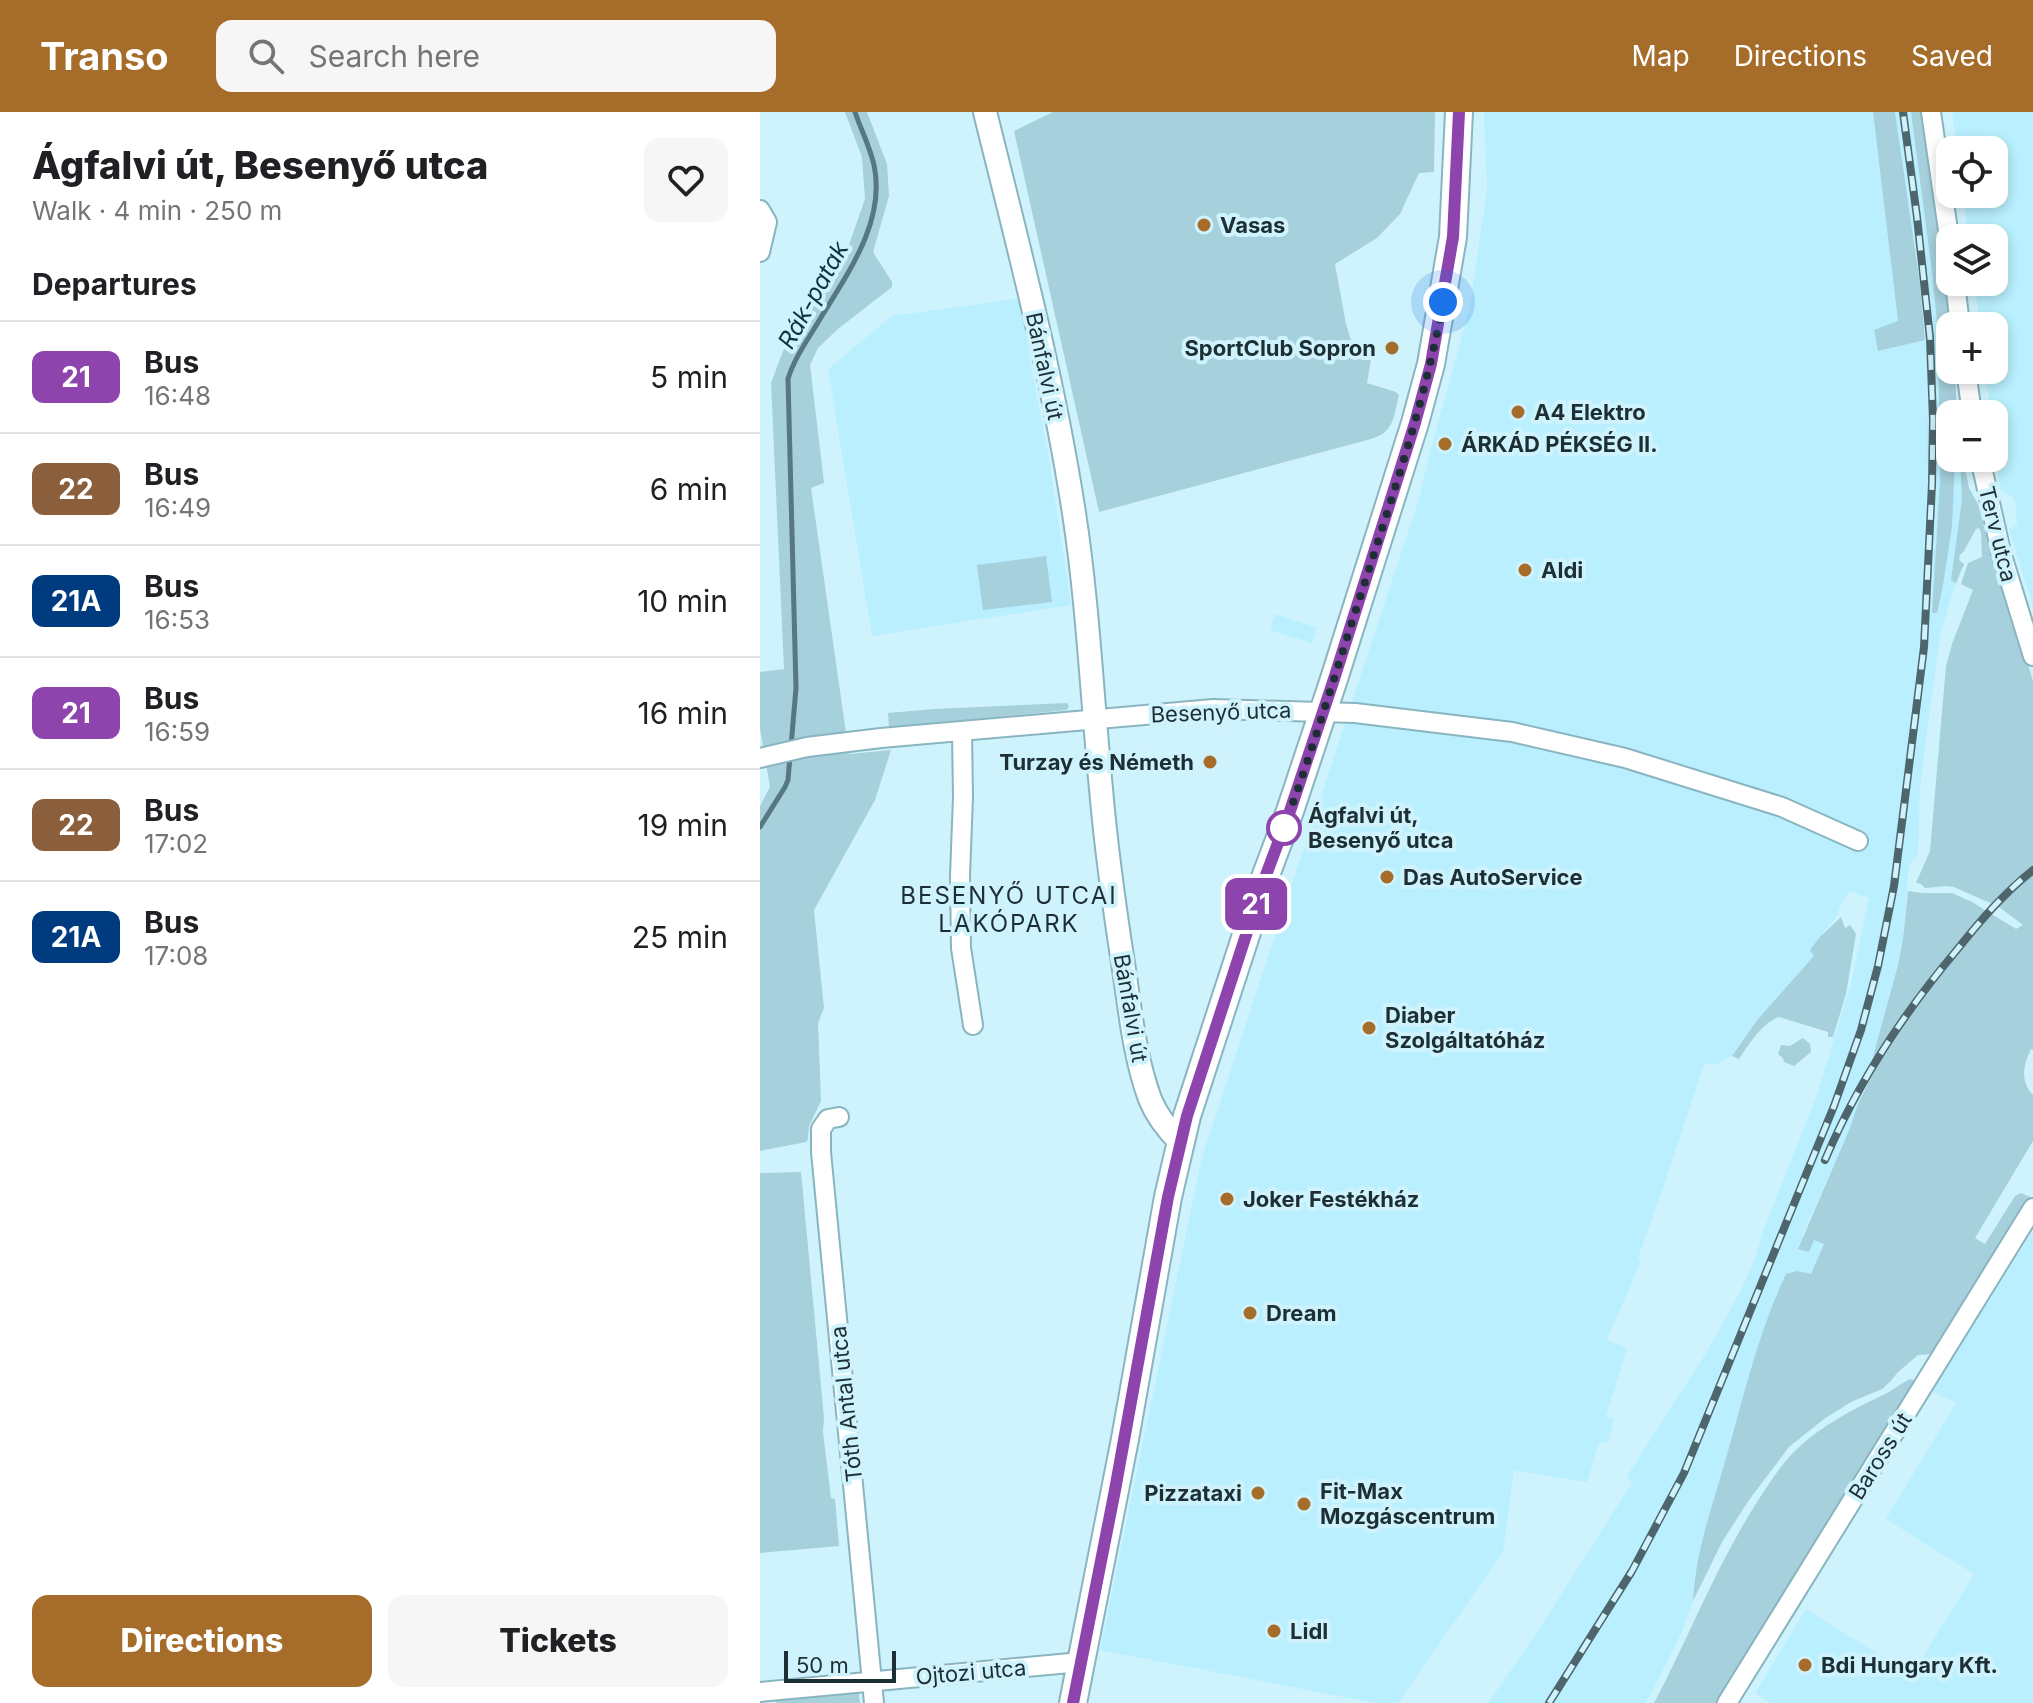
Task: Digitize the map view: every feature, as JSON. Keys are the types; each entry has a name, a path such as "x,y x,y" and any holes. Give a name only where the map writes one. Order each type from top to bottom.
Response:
{"main road":[{"path":"1073,1703 1168,1197 1199,1075 1323,711 1415,423 1433,355 1453,237 1459,112"}],"street":[{"name":"Bánfalvi út","path":"985,112 1021,253 1066,468 1085,605 1101,792 1137,1049 1138,1086 1165,1126 1181,1143"},
{"path":"1931,112 1947,224"},
{"path":"760,210 767,222 760,252"},
{"name":"Terv utca","path":"1983,472 2001,552 2033,656"},
{"name":"Besenyő utca","path":"760,758 807,747 1095,718 1213,709 1323,711 1410,718 1512,732 1611,755 1782,807 1858,841"},
{"path":"962,731 961,948 973,1025"},
{"name":"Tóth Antal utca","path":"839,1117 828,1119 821,1129 821,1152 866,1682 874,1703"},
{"name":"Baross út","path":"1727,1703 2033,1208"},
{"name":"Ojtozi utca","path":"760,1694 1081,1662"},
{"path":"760,1694 767,1703"}],"shaded area":[{"path":"845,112 867,112 887,164 889,196 873,252 892,287 818,348 810,365 824,483 811,488 849,754 891,750 875,800 814,910 824,1008 818,1023 821,1101 809,1126 806,1142 760,1151 760,806 770,787 760,728 760,672 784,669 771,383 785,346 843,262 865,199 862,157"},
{"path":"1053,112 1435,112 1434,172 1419,173 1400,214 1377,238 1335,264 1354,350 1372,354 1367,383 1399,395 1389,428 1371,439 1099,512 1014,131"},
{"path":"1484,112 1873,112 1898,322 1874,330 1879,351 1925,340 1895,112 1911,112 1936,313 1939,400 1936,400 1936,472 1940,472 1940,481 1933,612 1954,472 1961,472 1962,499 1951,580 1956,583 1940,637 1920,788 1918,855 1909,865 1903,939 1870,1067 1874,1072 1802,1236 1824,1244 1811,1275 1798,1271 1715,1496 1694,1578 1693,1601 1681,1634 1645,1703 1488,1703 1632,1483 1627,1476 1708,1350 1755,1259 1817,1095 1851,983 1869,898 1850,891 1840,905 1837,916 1810,950 1815,956 1758,1019 1732,1056 1717,1064 1704,1064 1638,1258 1641,1261 1607,1340 1627,1348 1606,1416 1614,1419 1608,1443 1599,1442 1587,1482 1514,1470 1503,1552 1398,1703 1376,1703 1100,1650 1202,1157 1419,499 1470,306 1487,189"},
{"path":"1873,112 1895,112 1925,340 1878,351 1874,330 1898,321"},
{"path":"1911,112 1925,112 1939,224 1936,224 1936,296 1948,296 1950,312 1936,313"},
{"path":"1952,112 2033,112 2033,606 2009,529 2017,525 2015,500 2000,488 1998,473 2008,472 2008,400 1989,400 1987,384 2008,384 2008,312 1978,312 1976,296 2008,296 2008,224 1966,224 1965,208 2008,208 2008,136 1955,136"},
{"path":"1021,298 1071,605 872,636 828,369 892,316"},
{"path":"1939,384 1956,384 1956,400 1939,400"},
{"path":"1940,472 1954,472 1952,526 1943,585 1937,613 1932,613"},
{"path":"1961,472 1966,472 1986,536 1991,542 2033,681 2033,1050 2028,1055 2024,1073 2033,1095 2033,1141 1975,1238 1985,1244 2015,1196 2021,1193 2032,1198 1933,1354 1918,1355 1882,1389 1851,1402 1789,1447 1722,1542 1693,1601 1705,1531 1767,1319 1786,1274 1797,1271 1811,1274 1824,1244 1814,1240 1809,1252 1798,1249 1874,1072 1870,1068 1898,965 1908,891 1952,893 2016,929 2023,925 1999,907 1954,887 1925,888 1916,883 1930,851 1946,666 1973,590 1961,584 1968,563 1982,557 1979,528 1960,555 1959,560 1964,564 1956,583 1951,580 1962,499"},
{"path":"1046,556 1052,602 983,610 977,565"},
{"path":"1275,614 1317,628 1312,643 1270,630"},
{"path":"1067,703 1067,710 889,728 888,713"},
{"path":"1841,917 1845,928 1850,925 1856,934 1846,994 1833,1037 1828,1037 1828,1032 1779,1017 1762,1029 1739,1059 1732,1056 1758,1019 1814,956 1810,950 1820,937"},
{"path":"1803,1038 1810,1044 1811,1052 1794,1066 1784,1062 1778,1054 1781,1045 1790,1046"},
{"path":"801,1172 823,1432 831,1498 835,1499 839,1546 760,1553 760,1173"},
{"path":"2033,1231 2033,1703 1770,1703 1755,1693 1806,1609 1912,1675 1974,1574 1886,1519 1956,1403 1932,1391"},
{"path":"1910,1379 1916,1381 1913,1389 1716,1703 1654,1703 1729,1551 1780,1468 1807,1440 1828,1425"},
{"path":"858,1688 860,1703 777,1703 773,1698"}],"waterway":[{"name":"Rák-patak","path":"791,746 796,688 788,379 802,348 853,265 870,226 875,206 874,165 855,112"},
{"name":"Rák-patak","path":"760,827 788,780 790,756"}],"railway":[{"path":"1549,1703 1632,1571 1684,1473 1834,1106 1861,1030 1878,966 1894,886 1924,647 1932,484 1930,338 1903,112"},
{"path":"1825,1160 1867,1077 1918,1000 1983,919 2033,870"}],"bus line":[{"name":"21","path":"1073,1703 1168,1197 1195,1085 1334,679 1431,364 1453,237 1459,112"}],"place":[{"name":"Vasas","path":"1204,225"},
{"name":"SportClub Sopron","path":"1392,348"},
{"name":"A4 Elektro","path":"1518,412"},
{"name":"ÁRKÁD PÉKSÉG II.","path":"1445,444"},
{"name":"Aldi","path":"1525,570"},
{"name":"Turzay és Németh","path":"1210,762"},
{"name":"Ágfalvi út, Besenyő utca","path":"1284,828"},
{"name":"Das AutoService","path":"1387,877"},
{"name":"Diaber Szolgáltatóház","path":"1369,1028"},
{"name":"Joker Festékház","path":"1227,1199"},
{"name":"Dream","path":"1250,1313"},
{"name":"Pizzataxi","path":"1258,1493"},
{"name":"Fit-Max Mozgáscentrum","path":"1304,1504"},
{"name":"Lidl","path":"1274,1631"},
{"name":"Bdi Hungary Kft.","path":"1805,1665"}],"district":[{"name":"BESENYŐ UTCAI LAKÓPARK","path":"1009,909"}],"route":[{"path":"1284,828 1281,835 1415,423 1443,302"}]}
